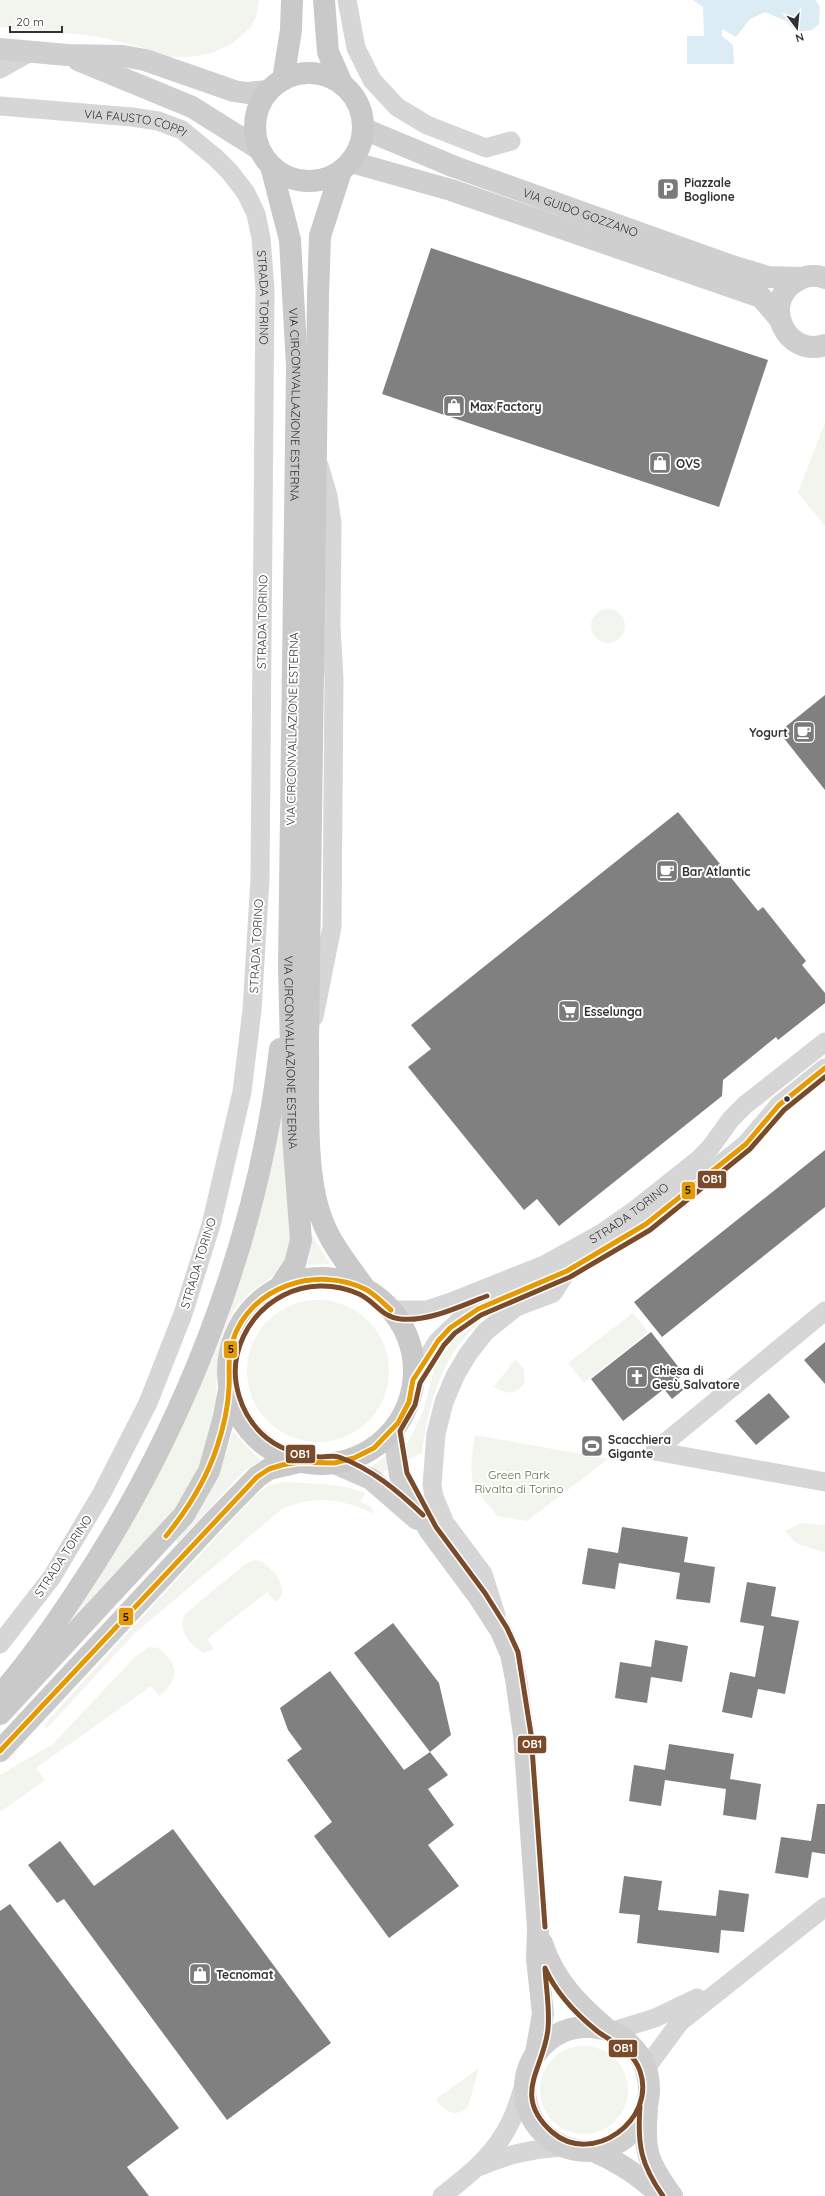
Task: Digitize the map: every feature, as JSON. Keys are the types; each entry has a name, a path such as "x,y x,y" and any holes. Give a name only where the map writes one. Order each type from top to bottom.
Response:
{"main road":[{"name":"VIA CIRCONVALLAZIONE ESTERNA","path":"276,86 291,30 292,0"},
{"name":"VIA CIRCONVALLAZIONE ESTERNA","path":"324,0 328,52 342,84 357,102 362,112 364,129 360,147 346,167 320,236 315,448 308,1044 310,1136 312,1182 321,1218 330,1236 366,1290"},
{"name":"VIA CIRCONVALLAZIONE ESTERNA","path":"279,1288 295,1264 301,1240 293,1136 289,966 296,366 290,240 265,157 255,134 256,119 260,104 276,86 300,73 315,73 330,76 342,84"},
{"path":"265,157 283,175 298,180 313,181 328,178 346,167"},
{"path":"0,1695 47,1635 106,1547 130,1505 176,1416 211,1327 241,1237 268,1124 277,1072 289,966"},
{"path":"0,1714 184,1515 209,1471 224,1417 229,1388 228,1369 230,1351 239,1326 252,1308 279,1288 296,1281 315,1278 344,1281 366,1290 391,1310 404,1328 409,1342 412,1354 414,1380 409,1402 393,1430 374,1448 354,1458 334,1463 299,1462 269,1469 257,1477 214,1521 0,1751"},
{"path":"229,1388 238,1414 256,1438 277,1453 299,1462"}],"street":[{"path":"347,0 356,48 372,80 397,107 427,125 486,148 511,141"},
{"path":"0,48 67,55 123,56 145,60 234,91 248,93 276,86"},
{"path":"0,69 32,51"},
{"path":"67,55 192,107 265,157"},
{"name":"VIA FAUSTO COPPI","path":"0,106 132,117 158,121 182,130 201,144 230,172 246,193"},
{"name":"VIA GUIDO GOZZANO","path":"364,129 455,167 732,266 768,277 801,278 810,276 825,278"},
{"name":"VIA GUIDO GOZZANO","path":"346,167 451,190 760,297 779,318 786,333 798,343 809,346 825,345"},
{"name":"STRADA TORINO","path":"0,1644 52,1576 102,1493 148,1403 183,1314 211,1225 242,1092 252,1010 260,879 265,296 261,238 256,214 246,193"},
{"path":"779,318 779,306 783,294 790,285 801,278"},
{"name":"STRADA TORINO","path":"391,1310 421,1310 451,1302 537,1268 576,1250 635,1210 698,1160 710,1148 731,1119 745,1105 825,1042"},
{"path":"808,1056 824,1072"},
{"name":"STRADA TORINO","path":"414,1380 438,1341 462,1318 478,1309 567,1271 646,1224 746,1144 779,1105 824,1072"},
{"path":"536,2053 542,2014 537,1959 538,1928 524,1735 516,1679 511,1654 501,1631 483,1574 446,1523 434,1497 432,1485 436,1434 444,1402 455,1376 468,1354 485,1332 516,1307 554,1293 567,1271"},
{"path":"825,1311 655,1451 825,1482"},
{"path":"393,1430 400,1475 430,1531 479,1597 501,1631"},
{"path":"334,1463 371,1479 430,1531"},
{"path":"646,2068 680,2022 825,1907"},
{"path":"538,1928 551,1968 568,1993 610,2031 625,2039 636,2050 646,2068 650,2088 644,2138 648,2156 656,2174 672,2196"},
{"path":"442,2196 478,2168 500,2142 511,2122 525,2083 527,2071 536,2053 550,2038 571,2030 592,2027 610,2031 632,2027 674,2010 737,1976"},
{"path":"525,2083 527,2107 536,2125 548,2138 562,2147"},
{"path":"478,2168 504,2157 534,2148 562,2147 578,2151 593,2151 610,2147 625,2139 638,2126 647,2107"},
{"path":"593,2151 612,2159 639,2176 662,2196"}],"green space":[{"path":"0,0 259,0 256,17 250,28 233,43 212,53 190,57 170,57 133,45 95,36 0,27"},
{"path":"825,422 825,526 798,493"},
{"path":"608,609 620,614 625,626 620,638 608,643 596,638 591,626 596,614"},
{"path":"284,1085 292,1250 278,1272 247,1295 234,1310 224,1331 218,1353 215,1412 206,1455 183,1503 70,1629 64,1624 166,1455"},
{"path":"312,1235 330,1264 308,1265"},
{"path":"318,1300 339,1303 363,1316 373,1326 386,1350 389,1371 386,1392 373,1416 363,1426 339,1439 318,1442 297,1439 273,1426 263,1416 250,1392 247,1371 250,1350 263,1326 273,1316 297,1303"},
{"path":"489,1313 462,1341 441,1376 432,1401 422,1453 403,1462 403,1452 423,1412 439,1351 468,1320"},
{"path":"633,1313 648,1332 584,1383 568,1363"},
{"path":"515,1359 524,1369 525,1381 519,1389 515,1391 507,1392 498,1390 494,1387"},
{"path":"233,1431 261,1460 241,1474 178,1543 176,1541 195,1515 217,1476"},
{"name":"Green Park Rivalta di Torino","path":"475,1435 608,1459 527,1521 497,1516 475,1489 473,1483 472,1462"},
{"path":"386,1456 388,1469 379,1476 368,1469"},
{"path":"282,1482 324,1484 355,1489 365,1493 360,1502 370,1506 375,1514 351,1505 329,1500 307,1501 282,1509 134,1634 47,1728 44,1725 256,1495 268,1486"},
{"path":"801,1523 825,1525 825,1553 796,1543 785,1531"},
{"path":"254,1560 265,1564 279,1579 282,1591 281,1597 275,1602 267,1592 207,1639 214,1649 204,1653 194,1646 186,1636 183,1626 185,1614 244,1565"},
{"path":"149,1647 158,1648 170,1660 173,1666 173,1678 171,1684 166,1690 159,1696 151,1686 36,1768 45,1780 0,1812 0,1775 53,1744 134,1658"},
{"path":"584,2046 601,2050 615,2059 624,2073 628,2090 624,2107 615,2121 601,2130 584,2134 567,2130 553,2121 544,2107 540,2090 544,2073 553,2059 567,2050"},
{"path":"479,2068 468,2107 463,2111 454,2113 446,2110 436,2099"}],"shaded area":[{"path":"693,0 815,0 820,7 819,24 812,30 797,32 786,21 765,12 750,19 736,37 722,29 722,36 733,45 734,64 687,64 687,36 704,36 703,7"}],"building":[{"path":"431,248 768,360 719,507 382,394"},
{"path":"825,695 825,790 779,732"},
{"path":"678,812 758,911 763,907 806,961 802,965 825,993 825,1003 778,1040 776,1037 723,1080 722,1096 559,1226 537,1199 524,1210 408,1067 431,1049 411,1025"},
{"path":"825,1150 825,1207 662,1337 634,1302"},
{"name":"Chiesa di Gesù Salvatore","path":"651,1332 684,1374 675,1381 683,1390 672,1399 664,1389 623,1421 591,1379"},
{"path":"825,1342 825,1384 804,1360"},
{"path":"769,1393 790,1417 756,1445 735,1421"},
{"path":"622,1527 688,1537 684,1562 715,1567 710,1603 676,1599 680,1573 619,1563 615,1589 582,1584 588,1548 618,1553"},
{"path":"747,1582 776,1587 771,1616 799,1621 785,1694 758,1689 752,1718 722,1712 730,1672 755,1677 764,1626 740,1622"},
{"path":"393,1623 439,1683 451,1735 430,1752 354,1653"},
{"path":"655,1640 688,1646 682,1682 651,1677 647,1703 615,1698 620,1662 651,1667"},
{"path":"330,1671 404,1770 430,1752 448,1775 428,1789 454,1825 428,1845 459,1886 389,1938 314,1836 332,1822 287,1760 302,1749 288,1730 280,1708"},
{"path":"669,1744 734,1754 730,1779 761,1784 756,1820 723,1815 726,1789 665,1780 661,1806 629,1801 634,1765 665,1770"},
{"path":"817,1804 825,1804 825,1854 812,1852 808,1878 775,1873 781,1837 811,1841"},
{"name":"Tecnomat","path":"173,1829 331,2043 227,2120 64,1899 57,1903 28,1865 60,1841 94,1886"},
{"path":"624,1876 662,1881 658,1910 716,1916 719,1890 749,1894 744,1932 721,1930 719,1953 637,1943 640,1915 619,1913"},
{"path":"10,1904 179,2128 127,2167 149,2196 0,2196 0,1911"}],"transit line":[{"name":"5","path":"0,1751 257,1477 269,1469 282,1465 299,1462 334,1463 354,1458 374,1448 398,1423 409,1402 413,1380 438,1341 450,1328 478,1309 567,1271 646,1224 746,1144 779,1105 825,1068"},
{"name":"OB1","path":"545,1927 531,1734 518,1652 507,1628 485,1593 436,1527 407,1473 400,1431 415,1405 420,1383 444,1345 455,1333 481,1315 570,1277 650,1230 750,1149 784,1110 825,1077"},
{"name":"5","path":"166,1536 196,1494 213,1459 226,1411 231,1346 242,1322 254,1306 269,1294 287,1286 306,1281 326,1279 346,1282 365,1289 376,1296 391,1310"},
{"name":"OB1","path":"423,1515 384,1482 363,1468 337,1456 321,1457 296,1453 281,1447 261,1433 248,1416 239,1397 235,1376 237,1355 244,1336 254,1319 268,1305 283,1295 301,1289 320,1286 339,1288 359,1294 383,1312 393,1318 400,1319 433,1316 487,1296"},
{"name":"OB1","path":"545,1968 555,1986 574,2010 597,2031 622,2047 637,2063 640,2071 643,2089 639,2106 630,2121 617,2133 602,2141 585,2144 568,2141 552,2132 540,2119 534,2106 532,2094 533,2082 548,2029 545,1968"},
{"name":"OB1","path":"640,2106 639,2132 642,2154 645,2164 663,2196"}],"place":[{"name":"Piazzale Boglione","path":"668,189"},
{"name":"Max Factory","path":"454,406"},
{"name":"OVS","path":"660,463"},
{"name":"Yogurt","path":"804,732"},
{"name":"Bar Atlantic","path":"667,871"},
{"name":"Esselunga","path":"569,1011"},
{"name":"Chiesa di Gesù Salvatore","path":"637,1377"},
{"name":"Scacchiera Gigante","path":"592,1446"},
{"name":"Tecnomat","path":"200,1974"}]}
